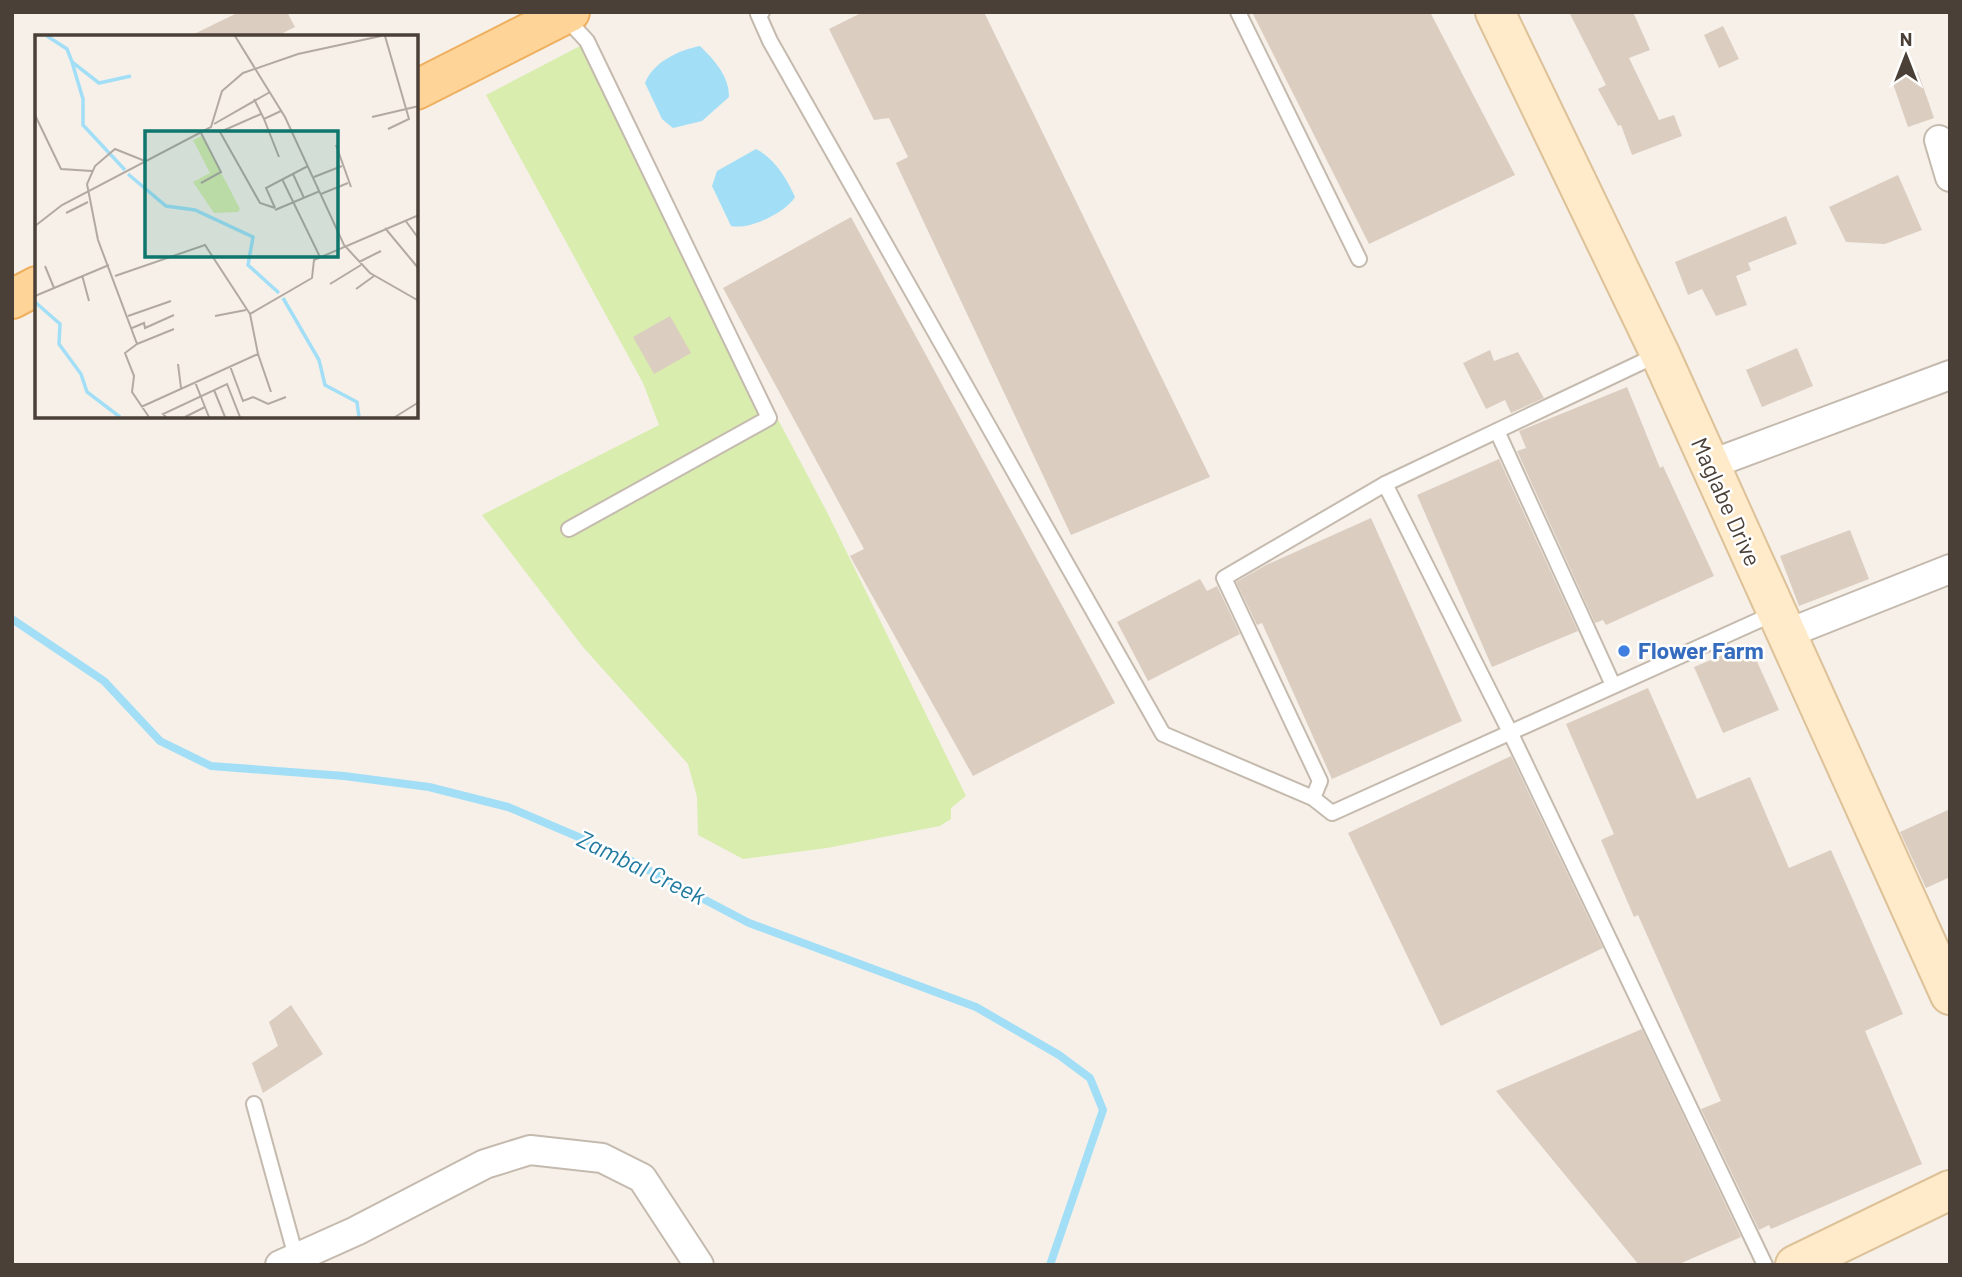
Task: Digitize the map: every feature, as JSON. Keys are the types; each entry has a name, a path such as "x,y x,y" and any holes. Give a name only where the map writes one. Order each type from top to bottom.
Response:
{"main road":[{"name":"Maglabe Drive","path":"1495,12 1660,354 1950,995"},
{"path":"418,89 567,14"},
{"path":"1795,1265 1950,1190"}],"street":[{"path":"1939,140 1950,177"},
{"path":"1709,465 1950,375"},
{"path":"1781,624 1950,569"},
{"path":"288,1261 356,1231 485,1164 530,1150 602,1158 642,1178 699,1265"}],"lane":[{"path":"762,12 758,14 770,41 1163,734 1314,798 1332,813 1511,734 1613,685 1781,624"},
{"path":"1238,12 1359,259"},
{"path":"567,14 587,41 769,418 569,529"},
{"path":"1314,798 1320,781 1224,578 1385,484 1660,354"},
{"path":"1497,431 1613,685"},
{"path":"1385,484 1511,734 1766,1265"},
{"path":"254,1104 288,1261"}],"green space":[{"path":"580,46 827,512 966,796 951,808 951,819 940,826 827,848 743,859 698,835 697,797 688,764 583,647 482,515 659,425 643,383 486,95"}],"water":[{"path":"700,46 724,76 729,97 702,121 673,128 662,119 645,83 660,63"},
{"path":"756,149 769,158 779,170 795,197 784,209 766,219 738,227 731,226 712,186 717,171"}],"building":[{"path":"239,12 287,12 295,27 279,35 192,35"},
{"path":"863,12 984,12 1210,477 1071,535 896,163 908,157 889,118 874,120 829,29"},
{"path":"1252,12 1430,12 1515,175 1369,244"},
{"path":"1569,12 1633,12 1650,50 1629,58 1659,120 1674,115 1682,136 1632,155 1621,125 1618,126 1598,89 1606,85"},
{"path":"1723,26 1739,59 1719,68 1704,35"},
{"path":"1918,72 1934,118 1908,127 1892,81"},
{"path":"1898,175 1922,230 1885,244 1846,242 1829,207"},
{"path":"1786,216 1797,244 1748,263 1751,270 1736,276 1747,305 1716,316 1702,289 1688,295 1675,262"},
{"path":"851,217 1115,703 973,776 850,556 864,549 723,288"},
{"path":"670,316 691,353 654,374 633,337"},
{"path":"1797,348 1813,386 1762,407 1746,370"},
{"path":"1490,350 1494,361 1518,352 1544,398 1511,413 1505,400 1486,409 1463,363"},
{"path":"1627,387 1660,468 1663,466 1714,576 1606,625 1603,620 1595,623 1517,451 1526,448 1519,431"},
{"path":"1499,459 1578,631 1492,667 1417,495"},
{"path":"1371,518 1462,721 1332,779 1262,623 1257,625 1236,582 1266,565"},
{"path":"1850,530 1869,579 1799,606 1780,556"},
{"path":"1200,579 1207,591 1217,586 1240,634 1148,681 1117,622"},
{"path":"1749,644 1779,710 1723,733 1694,667"},
{"path":"1648,688 1697,799 1750,777 1789,868 1831,850 1903,1014 1865,1031 1922,1164 1771,1229 1769,1225 1759,1230 1701,1109 1721,1101 1638,915 1634,917 1601,840 1614,834 1566,724"},
{"path":"1511,756 1603,948 1441,1026 1348,833"},
{"path":"1950,809 1950,877 1926,888 1900,832"},
{"path":"291,1005 323,1054 263,1093 252,1063 278,1046 269,1022"},
{"path":"1642,1029 1741,1237 1677,1265 1639,1265 1496,1091"}],"waterway":[{"name":"Zambal Creek","path":"12,619 104,681 160,741 211,766 344,776 429,787 508,807 616,853 749,923 976,1007 1059,1055 1090,1078 1103,1110 1050,1265"}],"place":[{"name":"Flower Farm","path":"1624,651"}]}
